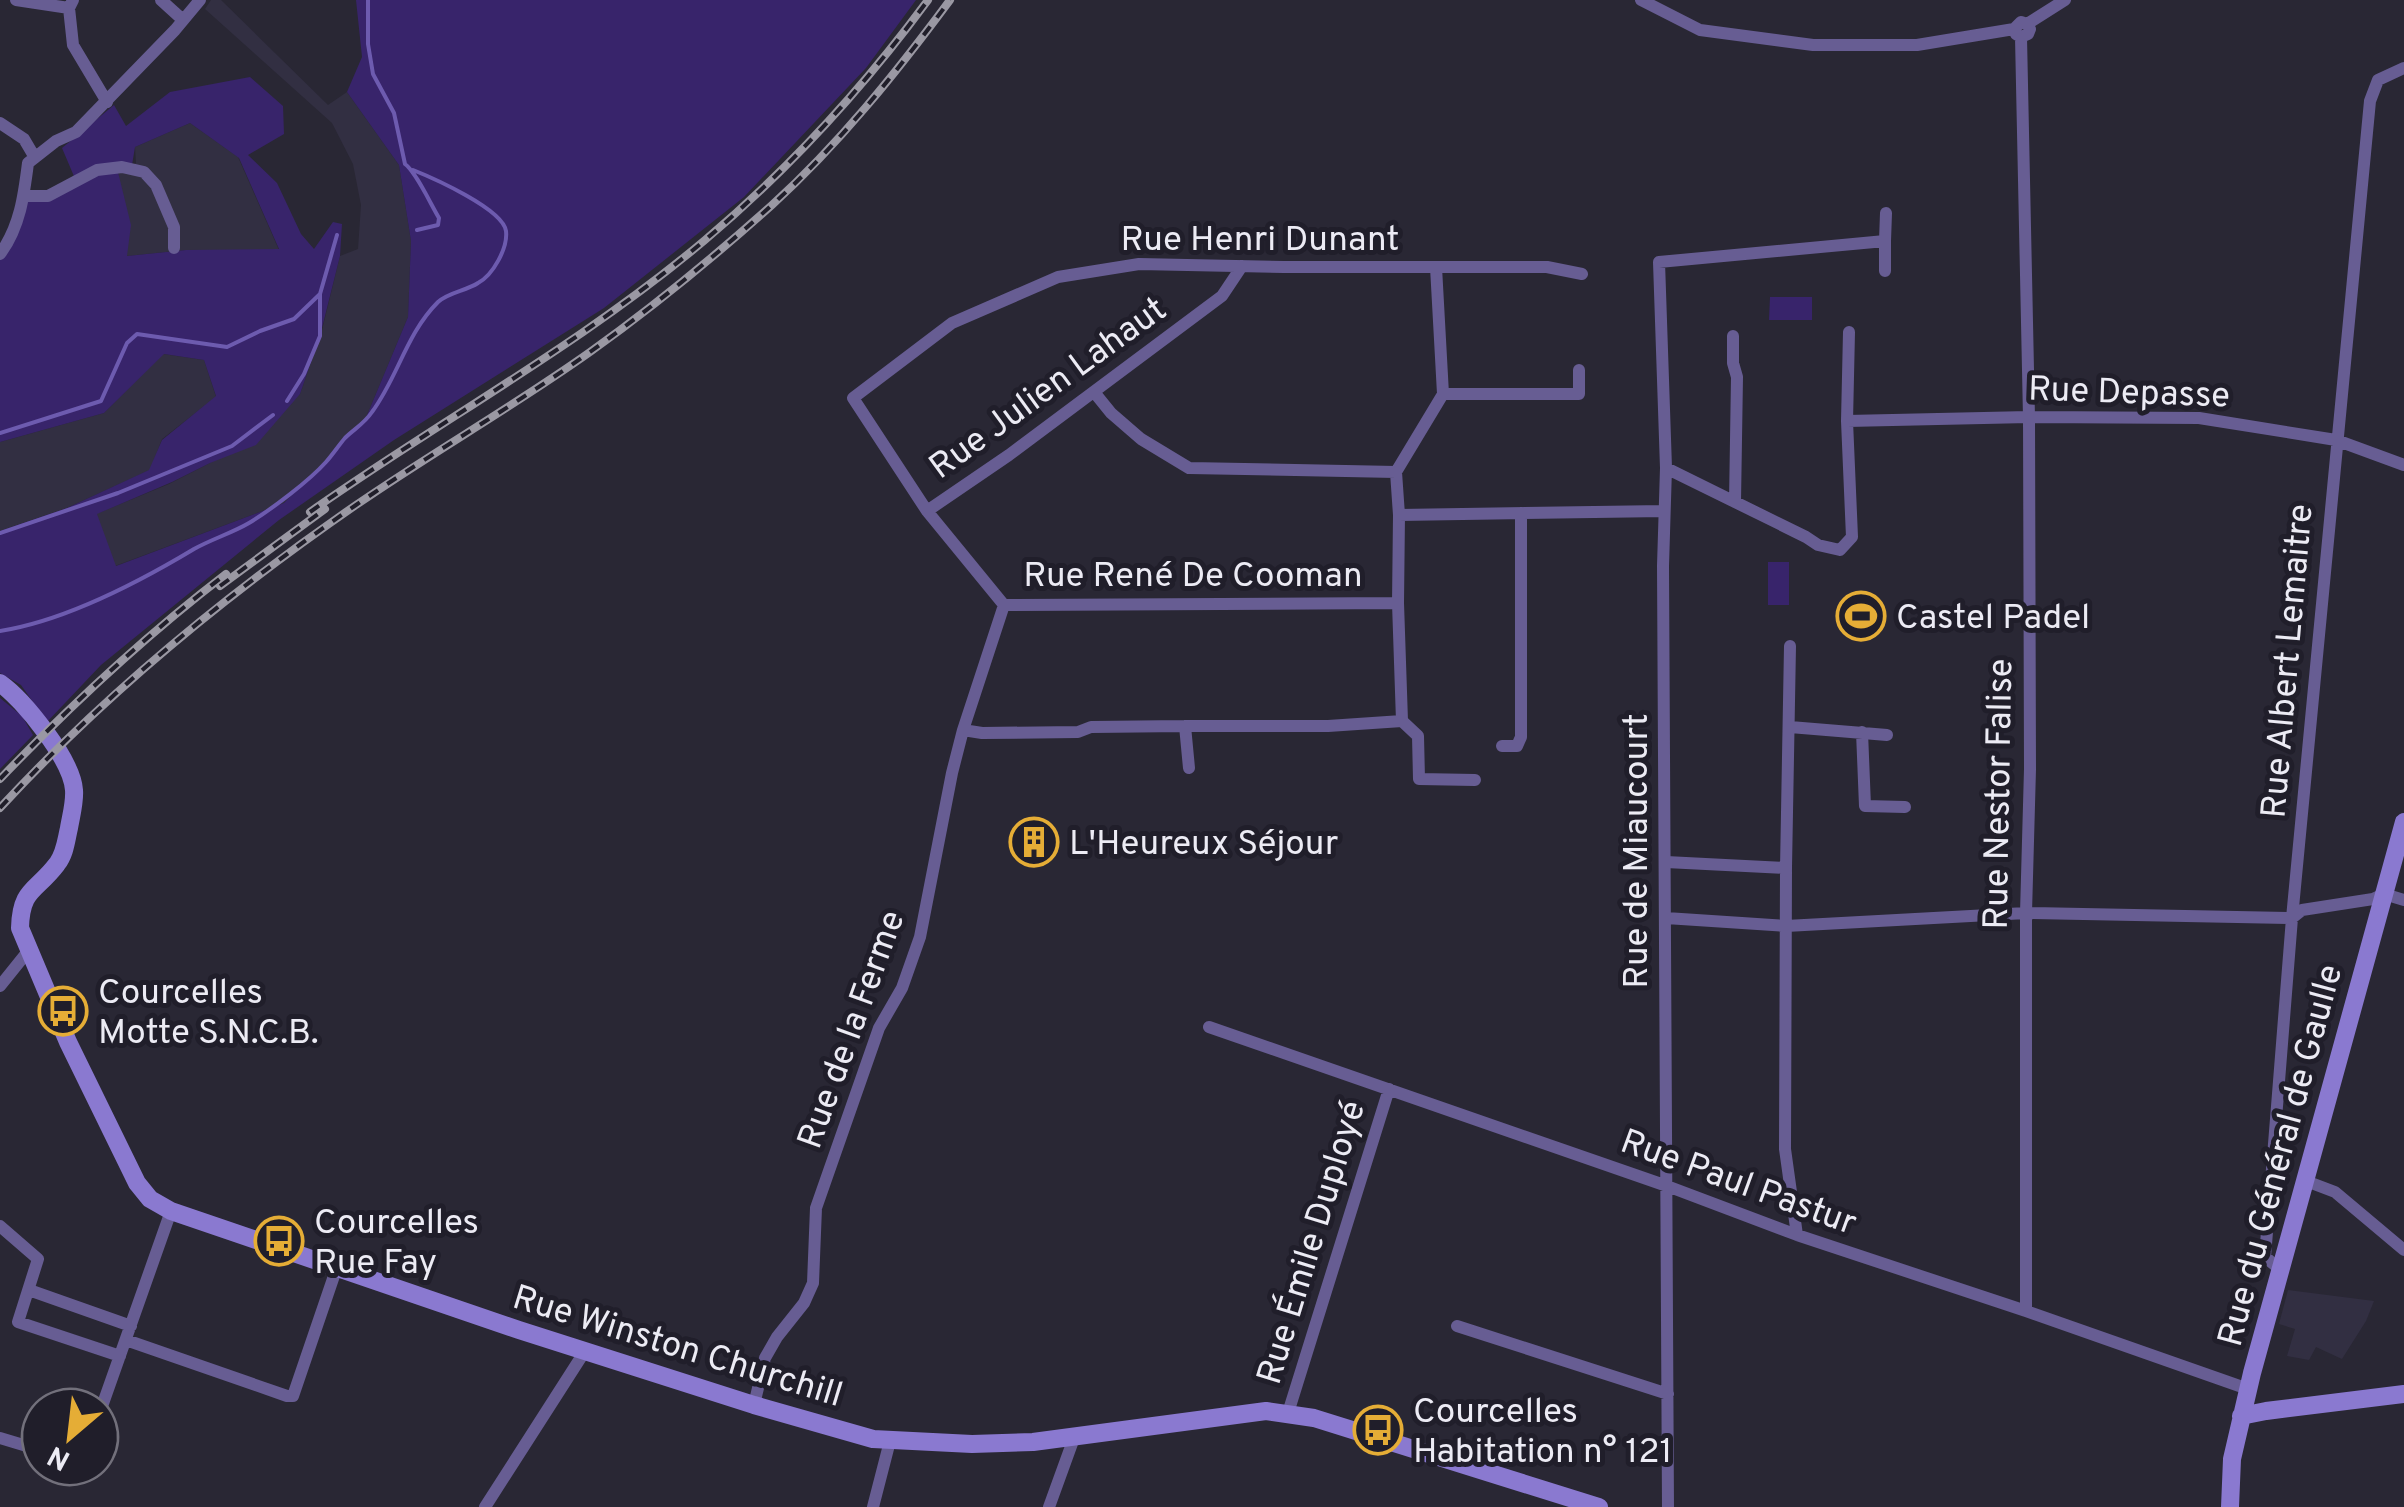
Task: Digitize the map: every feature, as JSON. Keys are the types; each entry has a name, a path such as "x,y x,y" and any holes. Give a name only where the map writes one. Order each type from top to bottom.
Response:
{"main road":[{"name":"Rue Winston Churchill","path":"0,683 36,719 68,767 74,790 66,848 58,864 26,895 20,928 68,1042 136,1183 150,1199 171,1211 585,1351 838,1430 890,1441 972,1444 1074,1438 1266,1411 1288,1413 1599,1507"},
{"name":"Rue du Général de Gaulle","path":"2230,1507 2232,1458 2241,1416 2404,822"},
{"path":"2241,1416 2404,1394"}],"street":[{"path":"16,0 71,4 73,45 107,102"},
{"path":"161,0 183,20"},
{"path":"0,254 20,213 28,162 76,132 200,0"},
{"path":"1641,0 1700,30 1812,45 1917,45 2021,30 2065,0"},
{"name":"Rue Nestor Falise","path":"2021,30 2029,417 2026,1311"},
{"name":"Rue Albert Lemaitre","path":"2281,1270 2265,1257 2292,918 2370,101 2378,80 2404,68"},
{"path":"0,123 24,140 34,156"},
{"path":"24,196 48,196 98,170 122,167 144,172 156,185 174,227 174,248"},
{"path":"1885,271 1886,214"},
{"name":"Rue de Miaucourt","path":"1668,1507 1666,468 1660,262 1884,241"},
{"name":"Rue Henri Dunant","path":"853,398 952,323 1058,277 1139,264 1547,267 1582,274"},
{"name":"Rue Julien Lahaut","path":"927,512 1222,296 1242,266"},
{"path":"1436,267 1443,394 1396,472 1402,720 1418,736 1419,778 1475,780"},
{"path":"1666,468 1818,546 1840,550 1852,537 1846,421 1849,332"},
{"path":"1732,336 1736,377 1735,502"},
{"path":"1443,394 1579,394 1579,370"},
{"path":"1094,392 1141,439 1189,468 1396,472"},
{"name":"Rue René De Cooman","path":"853,398 927,512 1004,605 1398,603"},
{"name":"Rue Depasse","path":"1846,421 2199,418 2336,440 2404,465"},
{"path":"1399,516 1664,512"},
{"path":"1502,746 1517,746 1521,738 1522,513"},
{"name":"Rue de la Ferme","path":"754,1405 765,1358 804,1303 812,1283 816,1208 878,1028 902,988 920,937 952,772 1004,605"},
{"path":"1790,646 1786,1149 1798,1235"},
{"path":"963,730 1078,732 1091,727 1328,726 1402,720"},
{"path":"1185,726 1189,768"},
{"path":"1790,726 1888,735"},
{"path":"1862,732 1865,806 1905,807"},
{"path":"1666,862 1786,868"},
{"path":"1666,918 1786,926 2026,913 2292,918 2302,910 2384,894 2404,900"},
{"path":"0,986 29,950"},
{"name":"Rue Paul Pastur","path":"1209,1027 2248,1389"},
{"name":"Rue Émile Duployé","path":"1288,1413 1390,1089"},
{"path":"2306,1181 2335,1192 2404,1250"},
{"path":"109,1387 171,1211"},
{"path":"0,1226 38,1259 18,1322 120,1356"},
{"path":"126,1340 293,1396 337,1268"},
{"path":"29,1290 131,1326"},
{"path":"1456,1326 1668,1394"},
{"path":"485,1507 585,1351"},
{"path":"1049,1507 1074,1438"},
{"path":"873,1507 890,1441"}],"shaded area":[{"path":"211,0 221,0 328,105 347,92 399,165 411,241 408,317 365,420 284,503 115,566 96,514 210,463 300,394 322,330 340,256 358,249 361,205 353,164 332,123 205,9"},
{"path":"356,0 916,0 866,68 744,197 604,308 394,440 279,520 101,665 47,722 21,685 0,673 0,531 67,508 149,470 162,440 216,396 204,360 164,354 104,413 0,442 0,251 24,196 48,196 76,181 62,148 114,105 126,126 170,92 250,77 283,106 284,134 248,155 277,183 301,234 314,249 333,222 342,224 340,256 320,336 300,394 256,445 97,514 116,566 284,503 365,420 408,317 411,241 399,165 347,92 362,57","holes":["190,123 239,158 279,249 186,250 127,256 131,225 117,168 132,165 135,147"]},
{"path":"190,123 238,157 279,250 186,250 127,256 118,172 136,163 135,147"},
{"path":"1770,297 1812,297 1812,320 1769,320"},
{"path":"163,354 204,360 216,397 162,439 150,470 67,508 0,531 0,442 104,413"},
{"path":"1768,562 1789,562 1789,605 1768,605"},
{"path":"0,698 22,716 33,735 0,769"},
{"path":"2288,1290 2374,1301 2342,1359 2316,1347 2309,1360 2287,1356 2295,1329 2279,1324"}],"waterway":[{"path":"368,0 373,74 394,113 405,164 439,218 438,225 417,230"},
{"path":"0,631 50,619 100,599 249,523 310,478 366,420 427,314 442,299 484,279 505,245 506,231 493,213 413,170"},
{"path":"0,433 101,401 127,343 137,334 227,347 294,319 320,294 337,235"},
{"path":"287,401 320,336 320,294"},
{"path":"0,533 118,493 232,446 273,415"}],"railway":[{"path":"310,512 561,347 705,240 824,126 928,0"},
{"path":"0,808 125,685 261,574 385,485 590,352 728,244 844,133 950,0"},
{"path":"220,586 325,509"},
{"path":"0,779 109,672 226,574"}],"place":[{"name":"Castel Padel","path":"1861,616"},
{"name":"L'Heureux Séjour","path":"1034,842"},
{"name":"Courcelles Motte S.N.C.B.","path":"63,1011"},
{"name":"Courcelles Rue Fay","path":"279,1241"},
{"name":"Courcelles Habitation n° 121","path":"1378,1430"}]}
